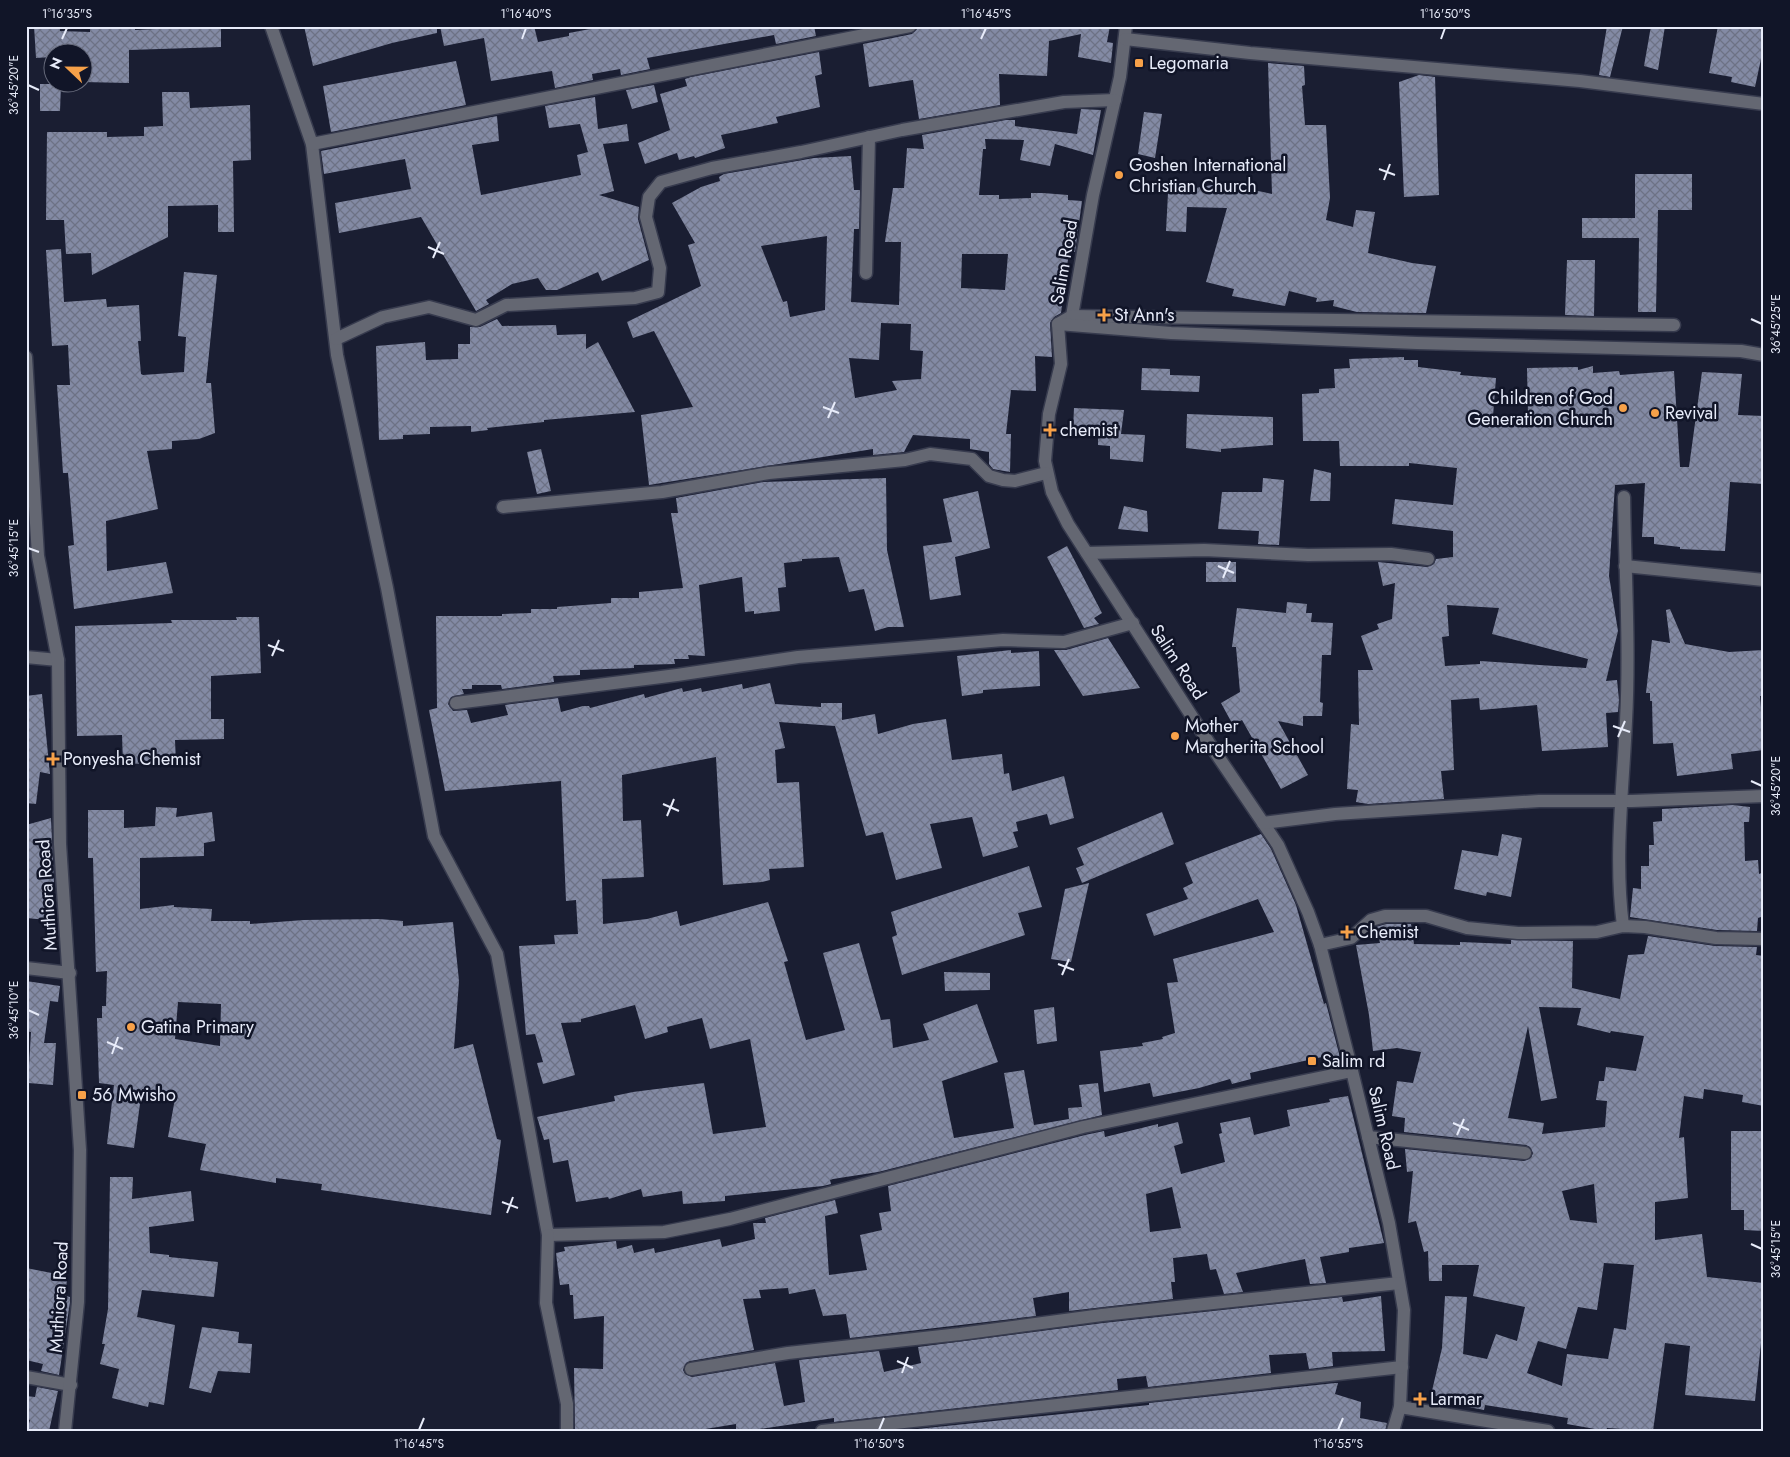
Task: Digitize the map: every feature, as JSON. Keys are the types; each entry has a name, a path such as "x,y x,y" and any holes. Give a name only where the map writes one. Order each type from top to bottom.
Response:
{"street":[{"path":"270,26 312,144 336,339 387,588 434,836 497,954 548,1236 546,1303 567,1404 567,1431"},
{"path":"312,144 852,32 910,26"},
{"path":"1126,33 1250,53 1580,81 1764,104"},
{"name":"Salim Road","path":"1126,33 1115,100 1094,195 1072,316 1058,324 1061,364 1046,436 1046,473 1060,508 1087,553 1278,845 1301,894 1320,945 1389,1223 1404,1310 1400,1407 1393,1431"},
{"path":"336,339 383,317 429,307 476,320 506,305 635,298 658,292 660,268 646,217 649,197 661,182 712,168 902,130 1057,103 1115,100"},
{"path":"866,274 870,137"},
{"path":"1072,316 1674,325"},
{"path":"1058,324 1170,333 1417,343 1741,351 1764,355"},
{"name":"Muthiora Road","path":"26,357 30,503 58,660 60,844 70,973 80,1150 78,1302 65,1431"},
{"path":"504,507 662,492 768,473 905,460 930,454 972,459 989,476 1003,480 1015,481 1046,473"},
{"path":"1623,926 1618,889 1626,721 1624,497"},
{"path":"1087,553 1204,550 1308,555 1391,554 1428,559"},
{"path":"1625,566 1764,580"},
{"path":"456,703 677,675 798,657 1003,640 1064,642 1133,623"},
{"path":"26,657 58,660"},
{"path":"1263,823 1335,814 1539,801 1621,801 1764,796"},
{"path":"1320,945 1351,938 1364,924 1385,916 1426,916 1467,928 1518,933 1597,932 1623,926 1645,927 1716,938 1764,939"},
{"path":"26,968 70,973"},
{"path":"548,1236 664,1232 721,1221 1083,1127 1352,1071"},
{"path":"1368,1137 1525,1153"},
{"path":"691,1369 788,1352 952,1335 1102,1314 1399,1283"},
{"path":"822,1431 1402,1367"},
{"path":"26,1377 71,1385"},
{"path":"1400,1407 1548,1431"}],"building":[{"path":"34,26 60,26 60,31 90,32 90,26 135,26 135,30 221,26 221,47 129,50 129,83 92,82 92,42 42,42 42,58 36,58"},
{"path":"304,26 437,26 437,33 392,43 313,66"},
{"path":"440,26 534,26 538,42 569,36 569,33 606,26 781,26 781,29 814,26 816,36 776,44 774,35 647,58 650,69 621,75 620,69 592,74 593,80 555,88 552,71 491,81 484,38 444,46"},
{"path":"920,26 1110,26 1107,42 1113,43 1111,63 1078,57 1081,34 1049,41 1047,76 999,74 1000,105 919,119 913,80 869,87 863,44 912,34"},
{"path":"1607,26 1623,26 1610,77 1599,75"},
{"path":"1651,26 1665,26 1658,70 1644,66"},
{"path":"1718,26 1764,26 1764,45 1755,87 1731,82 1732,77 1709,73"},
{"path":"819,52 822,74 815,76 820,107 776,117 778,123 721,135 725,148 695,158 694,156 679,160 677,153 645,164 638,143 670,130 660,94 687,86 685,79 691,77"},
{"path":"456,61 466,105 331,132 323,86"},
{"path":"1268,63 1304,66 1305,85 1302,86 1305,125 1326,125 1330,198 1326,220 1353,227 1356,210 1375,212 1368,253 1412,263 1436,266 1426,313 1357,312 1333,306 1334,300 1316,302 1317,298 1289,291 1285,306 1232,296 1234,289 1206,282 1227,208 1187,207 1186,232 1166,231 1168,193 1212,185 1254,194 1254,190 1272,194"},
{"path":"1419,75 1435,77 1439,195 1404,197 1399,82"},
{"path":"40,84 42,84 42,92 61,92 60,111 40,111"},
{"path":"654,85 658,102 632,109 626,90"},
{"path":"162,92 189,92 190,108 250,105 251,160 233,161 234,232 218,232 218,205 168,206 168,237 92,275 91,253 66,254 64,220 46,220 47,132 107,132 107,137 144,136 144,127 163,126"},
{"path":"595,97 598,129 627,124 629,141 603,144 614,191 599,195 639,207 638,219 649,260 602,281 598,272 557,290 546,290 538,278 512,284 486,300 489,304 476,311 421,217 339,233 335,203 411,189 405,159 324,174 321,151 497,116 499,141 472,145 481,195 581,175 577,155 588,152 580,124 549,128 545,106"},
{"path":"1081,109 1101,110 1093,155 1055,144 1050,166 1020,160 1024,140 985,139 986,149 983,149 979,195 999,195 999,199 1031,198 1031,193 1043,193 1068,195 1068,200 1082,201 1075,252 1069,252 1061,313 1054,317 1050,323 1052,357 1035,356 1036,391 1011,390 1006,434 1011,434 1010,472 993,469 989,464 989,452 970,449 970,439 913,435 904,452 873,455 873,449 649,485 641,415 693,407 654,331 633,338 627,322 701,286 688,245 695,243 672,203 701,187 720,181 719,177 724,174 814,158 851,156 854,190 860,190 859,229 854,229 851,302 899,305 901,242 885,242 893,188 904,188 907,148 924,149 922,135 1006,120 1015,120 1015,126 1077,134","holes":["827,236 825,310 790,317 787,301 783,302 761,246","962,254 1008,254 1005,290 961,288","881,323 911,324 910,350 923,351 921,379 892,381 897,390 855,398 849,358 879,360"]},
{"path":"1144,112 1162,114 1155,158 1138,154"},
{"path":"1635,174 1692,174 1692,210 1658,210 1656,312 1638,312 1639,238 1582,238 1582,218 1635,218"},
{"path":"61,249 64,302 106,299 107,307 139,305 141,341 138,341 141,374 143,375 184,372 186,337 178,336 184,272 217,275 206,383 211,383 215,433 199,439 172,441 172,449 147,451 158,509 106,521 107,571 166,562 173,593 74,609 68,546 74,545 68,473 63,473 57,385 70,385 68,345 52,346 46,250"},
{"path":"1567,260 1595,260 1594,316 1565,315"},
{"path":"497,319 502,326 556,325 557,335 586,334 586,349 598,342 635,412 544,420 544,422 487,428 488,430 471,432 471,426 430,427 430,434 403,435 403,439 379,440 376,346 425,342 426,360 458,359 458,344 470,344 470,327 480,327"},
{"path":"1404,357 1404,360 1418,360 1418,367 1461,372 1460,375 1496,378 1493,416 1528,415 1527,368 1578,367 1578,370 1593,366 1593,373 1619,371 1620,375 1674,371 1680,467 1689,467 1702,372 1742,374 1738,415 1764,416 1764,484 1730,482 1725,551 1680,549 1680,547 1654,544 1654,537 1642,537 1645,483 1615,485 1609,576 1618,631 1606,681 1617,680 1619,700 1618,712 1606,713 1608,747 1542,751 1537,705 1480,710 1479,698 1451,700 1454,770 1441,771 1444,799 1368,804 1356,802 1358,790 1347,789 1351,724 1359,725 1358,670 1373,670 1361,636 1379,629 1377,624 1392,619 1395,583 1383,586 1378,562 1427,567 1434,564 1436,559 1453,557 1453,531 1392,524 1395,499 1453,505 1457,468 1409,463 1409,466 1340,466 1339,441 1303,441 1302,394 1319,393 1319,389 1335,388 1334,369 1350,368 1349,359","holes":["1447,605 1499,608 1492,634 1588,659 1586,668 1480,661 1480,664 1445,666 1442,637 1449,636"]},
{"path":"1142,368 1170,369 1170,375 1200,376 1199,392 1141,390"},
{"path":"1074,408 1124,410 1121,434 1145,435 1143,462 1110,459 1110,446 1098,445 1098,430 1073,429"},
{"path":"1187,414 1273,417 1273,445 1221,449 1221,452 1186,448"},
{"path":"541,449 551,491 537,494 527,452"},
{"path":"1314,469 1331,473 1330,501 1310,501"},
{"path":"886,478 887,550 904,627 888,627 875,631 864,589 849,592 839,557 802,559 802,561 784,563 786,587 778,588 780,611 754,614 754,611 745,612 742,577 699,585 705,656 688,655 689,659 674,659 675,664 634,665 634,668 580,670 580,675 553,676 554,682 502,689 501,685 472,685 472,689 462,689 464,694 451,697 448,704 453,711 467,710 471,723 508,715 505,705 558,698 561,712 583,706 589,706 590,708 644,694 645,698 682,688 683,692 701,688 702,692 742,684 743,689 770,683 775,704 821,707 821,703 842,703 842,720 875,714 878,734 913,724 946,719 952,760 1002,754 1004,774 1009,773 1012,791 1064,776 1074,818 1050,825 1047,814 1016,822 1018,831 1013,832 1018,847 983,857 972,817 930,824 942,868 896,880 883,832 866,836 835,726 779,722 785,748 775,750 777,783 799,782 804,867 769,869 770,880 723,885 716,757 622,775 623,821 641,820 644,877 602,879 603,924 647,919 677,911 680,926 768,902 788,961 784,962 806,1040 845,1030 823,953 859,943 881,1020 890,1019 893,1048 929,1040 923,1024 977,1004 998,1062 942,1081 954,1138 1014,1128 1004,1073 1024,1070 1034,1125 1069,1119 1068,1108 1082,1107 1079,1085 1098,1083 1102,1115 878,1172 833,1179 830,1180 831,1184 823,1186 725,1196 725,1201 683,1204 682,1191 643,1197 641,1189 609,1199 608,1197 576,1202 568,1160 553,1163 549,1139 544,1140 537,1117 615,1101 614,1096 633,1092 704,1083 713,1134 766,1127 750,1039 710,1049 702,1018 667,1027 668,1032 645,1039 635,1005 581,1019 581,1022 561,1023 575,1075 543,1084 537,1063 543,1062 535,1034 526,1035 519,946 555,944 554,935 578,934 576,900 566,901 561,781 445,791 429,710 437,708 436,616 502,616 502,614 531,613 531,609 557,609 557,607 611,603 611,598 639,598 639,592 683,588 671,513 678,513 676,498 763,482"},
{"path":"1263,478 1284,480 1279,545 1258,544 1259,531 1218,529 1222,492 1262,492"},
{"path":"978,491 990,548 955,557 961,595 930,600 923,546 952,542 943,499"},
{"path":"1124,506 1147,511 1148,532 1118,529"},
{"path":"1067,546 1102,613 1094,618 1099,624 1084,628 1047,557"},
{"path":"1206,562 1236,562 1236,582 1206,582"},
{"path":"1287,602 1307,604 1306,613 1312,613 1311,622 1333,623 1331,655 1322,655 1320,702 1323,703 1322,716 1303,716 1303,726 1278,721 1308,775 1281,789 1242,720 1233,725 1221,703 1240,692 1236,647 1232,647 1237,608 1286,613"},
{"path":"1670,609 1685,644 1729,652 1764,650 1764,696 1760,696 1764,750 1731,754 1733,769 1677,776 1673,743 1653,744 1652,701 1650,701 1650,693 1646,693 1652,640 1670,643 1666,610"},
{"path":"236,617 259,617 261,673 211,676 211,719 224,719 224,739 175,740 176,763 123,764 122,735 77,736 75,626 172,623 171,620 237,620"},
{"path":"1108,638 1140,688 1083,696 1054,650 1066,650"},
{"path":"1011,650 1011,653 1039,651 1040,686 983,690 983,693 962,696 957,656"},
{"path":"42,694 50,774 40,772 36,804 26,803 26,696"},
{"path":"1733,805 1750,807 1749,822 1744,822 1745,861 1758,860 1759,874 1764,872 1764,916 1758,918 1757,931 1717,930 1630,917 1633,888 1641,889 1641,866 1649,866 1649,845 1654,845 1653,822 1662,821 1662,809"},
{"path":"156,807 177,808 176,817 212,812 215,841 204,843 204,856 140,858 140,909 174,905 174,907 212,909 211,921 250,921 250,924 304,920 379,919 403,921 403,926 453,922 459,981 454,1049 473,1044 497,1139 501,1140 491,1215 321,1190 322,1184 276,1178 276,1183 200,1170 206,1144 168,1137 176,1093 142,1089 134,1148 107,1144 114,1085 99,1083 97,1018 102,1018 102,1006 106,1006 107,971 96,972 93,858 88,858 88,810 124,810 124,828 155,826","holes":["178,1002 221,1004 220,1046 175,1039"]},
{"path":"1162,812 1174,844 1082,883 1076,868 1084,865 1077,848"},
{"path":"51,818 54,883 52,883 48,920 26,918 26,825"},
{"path":"1261,834 1271,849 1296,905 1324,1004 1326,1003 1342,1065 1325,1068 1322,1057 1250,1073 1251,1079 1232,1084 1230,1079 1199,1088 1153,1097 1150,1083 1104,1092 1100,1051 1143,1046 1142,1043 1163,1039 1162,1037 1175,1033 1167,983 1178,982 1173,959 1274,932 1258,899 1154,936 1146,914 1188,899 1183,888 1193,883 1185,863"},
{"path":"1502,834 1522,838 1511,897 1487,892 1486,896 1454,889 1462,850 1498,856"},
{"path":"1029,866 1042,907 1018,913 1025,935 902,975 892,937 897,935 891,912"},
{"path":"1089,883 1071,962 1051,959 1065,889"},
{"path":"1386,924 1411,924 1414,944 1460,945 1460,942 1511,944 1511,940 1573,941 1572,988 1620,999 1628,955 1644,954 1648,936 1715,946 1757,947 1756,955 1764,956 1764,1106 1742,1102 1743,1095 1704,1089 1703,1099 1684,1096 1679,1138 1684,1137 1688,1198 1655,1202 1655,1240 1702,1234 1707,1277 1764,1283 1764,1333 1762,1333 1755,1401 1685,1395 1690,1346 1665,1343 1653,1431 1607,1428 1606,1431 1567,1424 1568,1418 1485,1405 1484,1410 1469,1407 1470,1403 1431,1395 1442,1348 1445,1296 1467,1297 1463,1354 1487,1359 1496,1334 1517,1341 1525,1307 1473,1296 1479,1265 1442,1265 1442,1281 1429,1281 1428,1251 1424,1252 1416,1221 1408,1223 1413,1171 1407,1172 1405,1149 1524,1161 1531,1158 1533,1153 1530,1147 1526,1145 1404,1132 1405,1118 1392,1116 1397,1081 1413,1083 1421,1052 1397,1048 1373,1051 1369,1015 1356,945 1380,943 1376,927","holes":["1539,1007 1581,1008 1577,1025 1610,1033 1611,1031 1644,1036 1636,1071 1606,1067 1604,1081 1599,1081 1596,1100 1607,1101 1605,1127 1542,1134 1544,1123 1508,1118 1528,1026 1541,1101 1557,1098","1594,1184 1597,1223 1570,1220 1562,1191","1604,1263 1634,1265 1626,1330 1614,1328 1608,1359 1567,1354 1562,1386 1527,1373 1538,1341 1566,1349 1578,1307 1597,1310"]},
{"path":"944,972 990,973 990,990 945,991"},
{"path":"26,981 60,986 58,1002 50,1001 44,1043 56,1043 53,1085 28,1083 31,1032 26,1031"},
{"path":"1054,1007 1057,1041 1037,1044 1034,1010"},
{"path":"1348,1096 1384,1243 1349,1248 1349,1252 1320,1257 1326,1283 1310,1284 1305,1259 1236,1273 1243,1292 1224,1294 1216,1269 1210,1270 1207,1254 1173,1258 1175,1282 1171,1282 1173,1299 1069,1311 1069,1292 1033,1298 1036,1316 850,1338 846,1314 823,1316 815,1289 789,1294 788,1288 759,1290 761,1298 743,1299 754,1350 690,1361 686,1363 683,1370 685,1374 692,1377 775,1363 784,1406 805,1402 799,1360 879,1351 884,1372 921,1363 918,1347 1103,1323 1342,1297 1343,1302 1381,1296 1385,1351 1332,1352 1333,1366 1309,1369 1306,1353 1269,1355 1271,1373 1148,1387 1146,1376 1117,1379 1118,1390 834,1422 834,1418 746,1431 736,1431 736,1424 693,1431 575,1431 574,1368 603,1369 604,1316 574,1319 573,1295 570,1295 569,1284 560,1285 556,1253 565,1251 564,1247 616,1241 617,1249 632,1245 634,1253 654,1248 655,1253 720,1239 722,1247 755,1239 753,1223 766,1223 765,1218 835,1200 838,1213 825,1216 829,1275 867,1270 860,1235 882,1230 879,1213 891,1211 888,1186 1085,1135 1104,1131 1105,1137 1158,1124 1158,1127 1178,1122 1183,1143 1174,1146 1181,1174 1225,1162 1219,1134 1222,1133 1220,1123 1250,1117 1254,1135 1290,1126 1287,1110 1330,1102 1329,1099","holes":["1172,1187 1181,1228 1150,1232 1146,1194"]},
{"path":"1731,1131 1764,1131 1764,1231 1744,1230 1744,1210 1731,1210"},
{"path":"110,1177 133,1177 132,1199 191,1191 194,1221 149,1227 150,1253 218,1262 214,1297 142,1290 137,1317 175,1325 164,1405 149,1402 148,1407 112,1398 119,1369 100,1364 105,1344 102,1344 108,1309"},
{"path":"26,1268 67,1276 66,1296 70,1297 70,1302 59,1375 41,1371 43,1364 26,1360"},
{"path":"202,1327 239,1332 238,1343 252,1344 250,1373 218,1371 211,1393 189,1388"},
{"path":"1338,1383 1335,1394 1361,1402 1360,1418 1387,1423 1385,1431 898,1431 1149,1405 1149,1403"},
{"path":"37,1387 58,1391 49,1431 27,1431 30,1420 26,1419 26,1396 35,1397"}],"place":[{"name":"Legomaria","path":"1139,63"},
{"name":"Goshen International Christian Church","path":"1119,175"},
{"name":"St Ann's","path":"1104,315"},
{"name":"Children of God Generation Church","path":"1623,408"},
{"name":"Revival","path":"1655,413"},
{"name":"chemist","path":"1050,430"},
{"name":"Mother Margherita School","path":"1175,736"},
{"name":"Ponyesha Chemist","path":"53,759"},
{"name":"Chemist","path":"1347,932"},
{"name":"Gatina Primary","path":"131,1027"},
{"name":"Salim rd","path":"1312,1061"},
{"name":"56 Mwisho","path":"82,1095"},
{"name":"Larmar","path":"1420,1399"}]}
